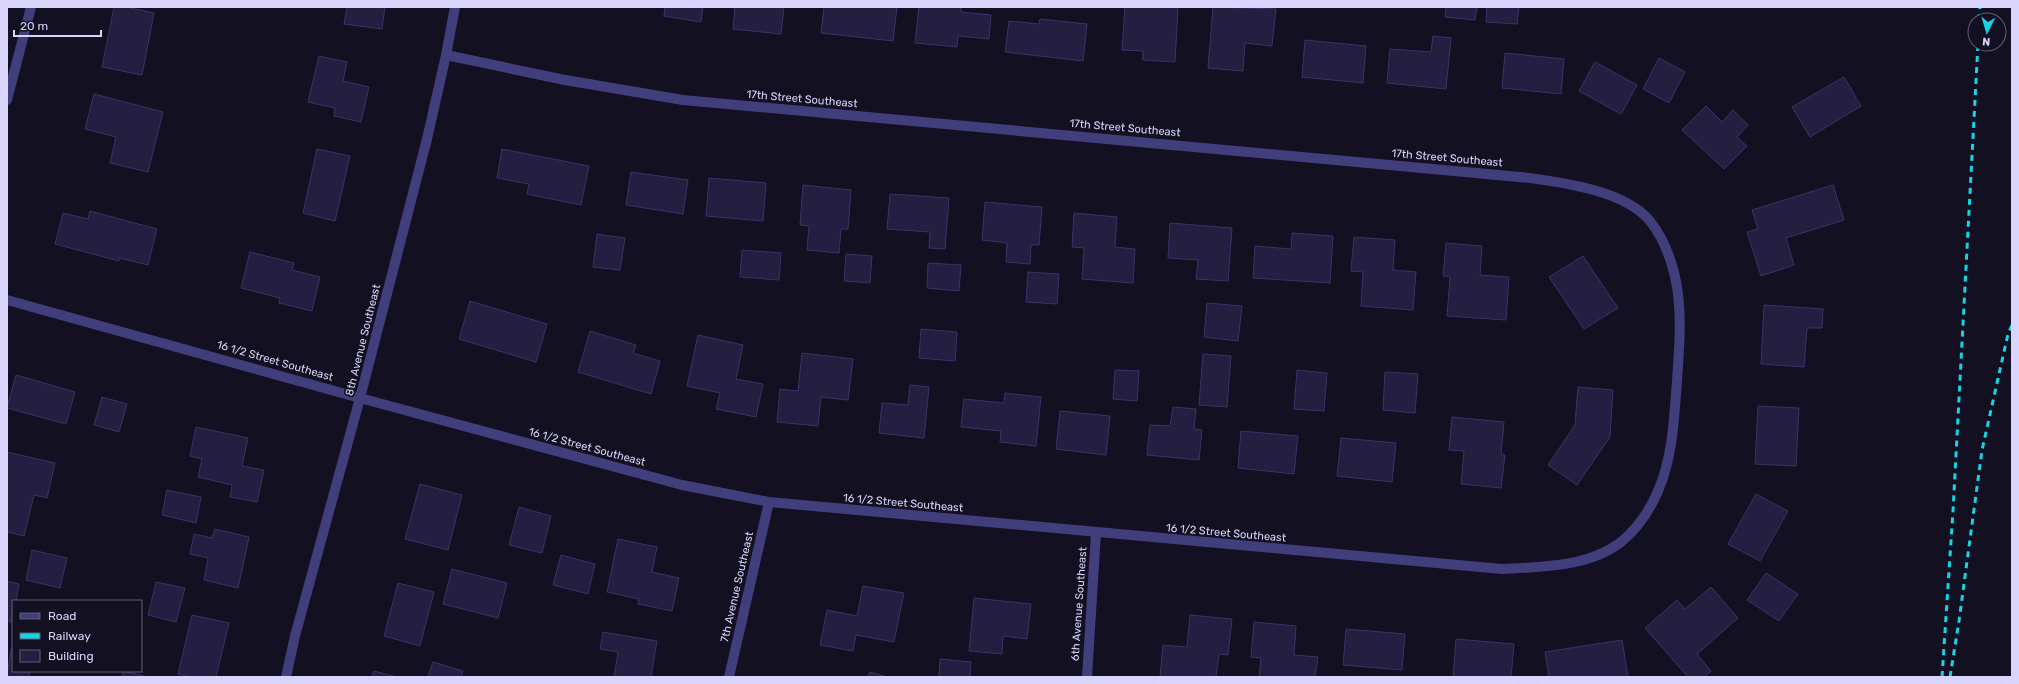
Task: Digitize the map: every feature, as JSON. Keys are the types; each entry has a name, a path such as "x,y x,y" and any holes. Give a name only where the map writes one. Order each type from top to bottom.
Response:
{"street":[{"path":"7,100 31,7"},
{"name":"8th Avenue Southeast","path":"286,677 295,636 360,398 427,139 455,7"},
{"name":"17th Street Southeast","path":"446,55 565,80 683,100 1530,178 1590,188 1614,196 1638,211 1649,220 1665,245 1671,261 1679,303 1678,360"},
{"name":"16 1/2 Street Southeast","path":"7,300 360,398 682,485 769,502 1502,569 1539,567 1582,560 1606,551 1621,542 1646,515 1659,490 1673,432 1678,360"},
{"name":"7th Avenue Southeast","path":"729,677 769,502"},
{"name":"6th Avenue Southeast","path":"1087,677 1096,533"}],"building":[{"path":"114,7 126,7 154,13 142,75 102,67"},
{"path":"347,7 385,7 382,29 344,24"},
{"path":"665,7 703,7 701,22 664,16"},
{"path":"735,7 784,7 781,34 733,29"},
{"path":"824,7 897,7 893,41 821,33"},
{"path":"919,7 961,7 961,12 991,15 989,39 958,36 957,47 915,43"},
{"path":"1125,7 1178,7 1175,62 1143,60 1143,51 1122,50"},
{"path":"1213,7 1276,9 1272,46 1245,43 1243,71 1208,68"},
{"path":"1446,7 1477,7 1475,20 1445,17"},
{"path":"1487,7 1519,7 1517,24 1486,22"},
{"path":"1040,19 1087,24 1083,61 1005,52 1009,21 1039,24"},
{"path":"1433,36 1451,38 1446,89 1387,83 1390,49 1431,52"},
{"path":"1305,40 1366,46 1363,83 1302,77"},
{"path":"1505,53 1564,59 1561,94 1502,88"},
{"path":"319,56 347,62 343,81 369,87 361,122 334,116 335,108 308,102"},
{"path":"1659,58 1685,72 1669,103 1643,89"},
{"path":"1595,62 1637,85 1621,114 1579,91"},
{"path":"1844,77 1861,106 1810,137 1792,107"},
{"path":"94,94 163,112 148,172 110,163 116,137 85,129"},
{"path":"1706,106 1722,122 1733,110 1748,125 1737,137 1747,146 1724,169 1682,130"},
{"path":"317,149 350,156 335,221 303,213"},
{"path":"502,149 589,166 581,205 527,194 529,184 497,178"},
{"path":"631,172 688,180 683,214 626,205"},
{"path":"709,178 766,183 763,221 706,216"},
{"path":"803,185 851,190 848,229 841,229 839,253 807,250 809,226 800,225"},
{"path":"1833,185 1844,220 1786,238 1794,265 1761,276 1747,232 1758,229 1752,210"},
{"path":"890,194 949,198 945,249 929,248 930,232 887,229"},
{"path":"985,202 1042,207 1039,245 1031,245 1030,264 1006,262 1007,243 982,240"},
{"path":"90,211 157,229 148,265 119,258 119,261 55,244 63,213 88,219"},
{"path":"1074,213 1117,217 1115,247 1135,249 1133,283 1082,279 1084,248 1072,247"},
{"path":"1170,223 1232,228 1228,281 1196,279 1198,260 1168,258"},
{"path":"1292,233 1333,236 1330,283 1253,278 1255,246 1291,249"},
{"path":"597,234 625,238 620,270 593,267"},
{"path":"1354,237 1395,240 1393,270 1416,272 1413,310 1361,306 1363,272 1351,271"},
{"path":"1446,243 1482,246 1480,275 1509,277 1506,320 1447,316 1450,277 1443,276"},
{"path":"742,250 781,253 779,280 740,277"},
{"path":"250,252 294,263 292,270 320,277 312,311 279,303 280,298 241,288"},
{"path":"846,254 872,256 870,283 844,281"},
{"path":"1583,256 1618,308 1584,329 1549,277"},
{"path":"928,263 961,265 959,291 927,288"},
{"path":"1028,272 1059,274 1057,304 1026,302"},
{"path":"470,301 547,324 536,362 459,339"},
{"path":"1207,303 1242,306 1238,341 1204,337"},
{"path":"1764,305 1823,309 1822,328 1807,328 1804,367 1761,364"},
{"path":"921,329 957,332 955,361 919,358"},
{"path":"590,331 636,345 633,353 660,361 651,394 578,372"},
{"path":"698,335 743,345 736,379 763,384 756,417 716,409 720,393 687,386"},
{"path":"802,353 853,359 848,400 821,397 818,426 777,422 780,389 798,391"},
{"path":"1203,354 1231,356 1227,407 1199,405"},
{"path":"1115,370 1139,371 1137,401 1113,399"},
{"path":"1297,370 1327,373 1324,411 1294,409"},
{"path":"1385,372 1418,374 1415,413 1383,410"},
{"path":"16,375 75,392 66,424 7,408"},
{"path":"910,385 929,387 924,438 879,433 882,403 908,405"},
{"path":"1578,387 1613,390 1610,437 1577,485 1548,465 1575,425"},
{"path":"1005,393 1041,397 1036,446 1000,442 1001,431 961,427 964,399 1004,403"},
{"path":"102,397 127,404 119,432 94,425"},
{"path":"1758,406 1799,408 1796,466 1755,464"},
{"path":"1173,407 1196,409 1194,429 1202,430 1199,460 1147,455 1150,425 1170,426"},
{"path":"1060,411 1110,416 1106,455 1056,449"},
{"path":"1452,417 1504,422 1501,454 1505,455 1501,488 1461,484 1464,451 1449,450"},
{"path":"196,427 248,438 242,466 264,470 257,502 230,497 232,485 198,477 202,459 190,456"},
{"path":"1241,431 1298,436 1294,474 1238,468"},
{"path":"1341,438 1396,443 1392,482 1337,476"},
{"path":"7,452 55,463 47,498 34,495 24,536 7,532"},
{"path":"420,484 462,495 448,550 405,539"},
{"path":"167,490 201,497 196,523 162,515"},
{"path":"1756,494 1788,511 1760,561 1728,544"},
{"path":"519,507 551,516 542,553 509,545"},
{"path":"215,529 249,537 238,588 204,580 208,558 190,554 194,534 212,538"},
{"path":"618,539 657,547 652,572 679,578 672,611 638,604 639,599 607,592"},
{"path":"32,550 67,558 60,588 26,580"},
{"path":"561,555 595,564 588,594 553,585"},
{"path":"452,569 507,583 498,618 443,604"},
{"path":"1766,573 1798,594 1779,621 1747,600"},
{"path":"7,581 19,584 16,600 12,600 11,622 7,621"},
{"path":"156,582 185,588 176,622 148,615"},
{"path":"398,583 434,592 420,646 384,636"},
{"path":"863,586 904,593 894,642 856,635 853,651 820,645 827,610 857,616"},
{"path":"1711,587 1738,618 1697,654 1711,671 1704,677 1688,677 1645,628 1677,600 1685,609"},
{"path":"974,598 1031,604 1027,639 1003,636 1002,654 969,651"},
{"path":"192,615 229,623 216,677 190,677 178,674"},
{"path":"1190,615 1232,619 1228,655 1219,654 1216,677 1160,677 1163,645 1187,647"},
{"path":"1254,622 1296,626 1294,655 1318,657 1315,677 1259,677 1261,658 1251,657"},
{"path":"1346,629 1405,634 1402,670 1343,665"},
{"path":"603,632 657,641 651,677 614,677 618,652 600,649"},
{"path":"1456,639 1514,644 1511,677 1453,677"},
{"path":"1622,640 1628,677 1549,677 1545,652"},
{"path":"12,649 12,672 30,672 29,677 7,677"},
{"path":"940,659 971,662 970,677 939,677"},
{"path":"433,662 463,671 461,677 428,677"},
{"path":"374,671 397,677 372,677"},
{"path":"123,672 127,672 148,677 122,677"},
{"path":"870,672 887,677 868,677"}],"railway":[{"path":"1980,7 1980,12"},
{"path":"1942,677 1953,511 1978,52"},
{"path":"1950,677 1982,450 2008,334 2012,325"}]}
